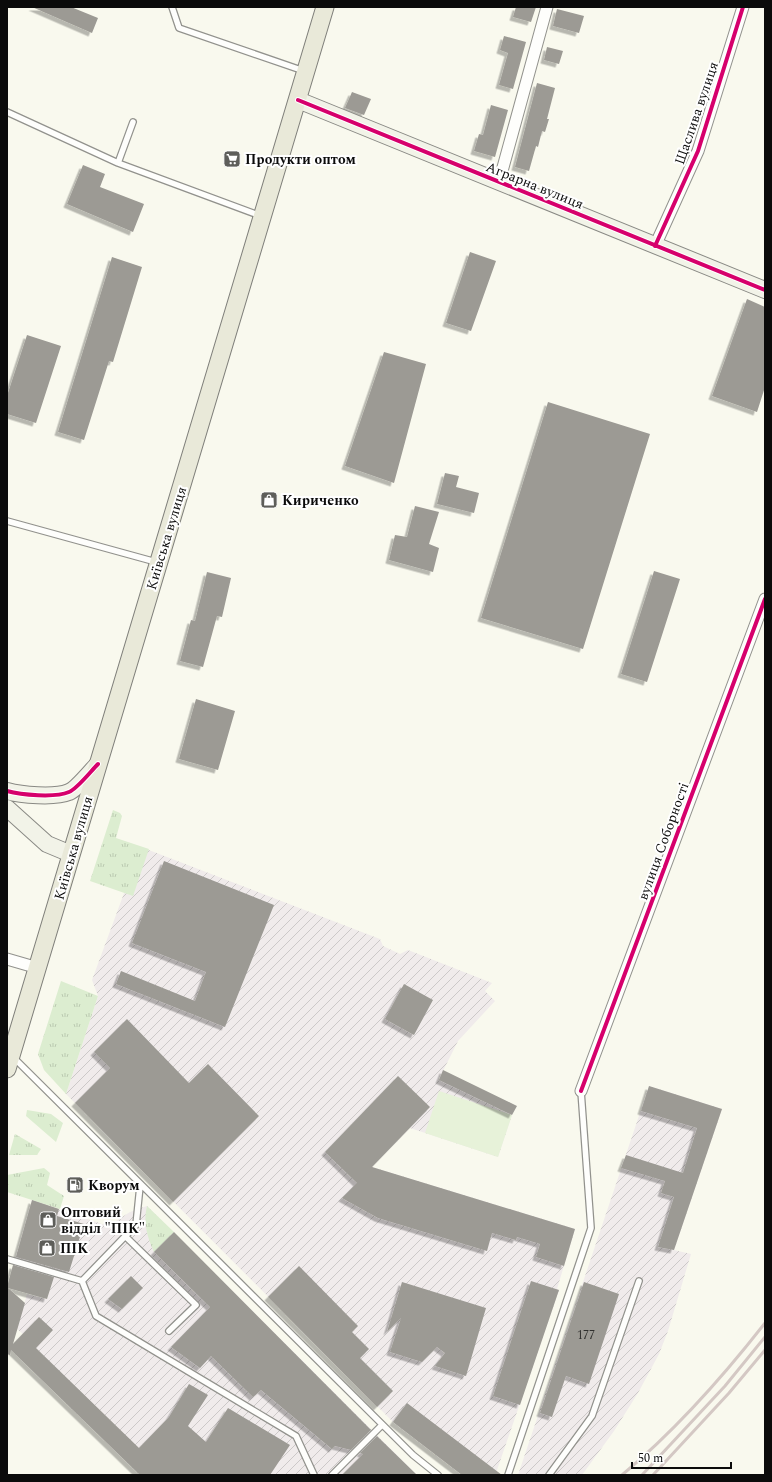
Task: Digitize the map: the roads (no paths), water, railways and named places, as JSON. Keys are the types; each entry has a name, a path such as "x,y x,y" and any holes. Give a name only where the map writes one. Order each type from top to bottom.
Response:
{"main road":[{"name":"Київська вулиця","path":"9,1062 158,563 264,216 325,7"}],"street":[{"path":"499,182 547,7"},
{"name":"Щаслива вулиця","path":"655,246 698,151 743,7"},
{"name":"Аграрна вулиця","path":"298,100 765,290"},
{"name":"вулиця Соборності","path":"581,1091 765,599"},
{"path":"7,791 42,796 69,792 98,764"},
{"path":"7,808 47,844 71,854"},
{"path":"7,959 38,968"}],"lane":[{"path":"172,7 179,28 306,72"},
{"path":"7,112 118,163 264,216"},
{"path":"118,163 133,122"},
{"path":"7,521 158,563"},
{"path":"9,1062 140,1186 413,1455 438,1475"},
{"path":"508,1475 592,1228 581,1091"},
{"path":"82,1281 136,1225 140,1186"},
{"path":"125,1236 196,1305 169,1332"},
{"path":"7,1259 82,1281"},
{"path":"82,1281 96,1316 296,1436 314,1475"},
{"path":"549,1475 592,1416 639,1281"},
{"path":"332,1475 382,1424"}],"railway":[{"path":"622,1475 642,1458 698,1403 765,1323"},
{"path":"642,1475 725,1386 765,1337"},
{"path":"653,1475 729,1393 765,1350"}],"place":[{"name":"Продукти оптом","path":"232,159"},
{"name":"Кириченко","path":"269,500"},
{"name":"Кворум","path":"75,1185"},
{"name":"Оптовий відділ \"ПІК\"","path":"48,1220"},
{"name":"ПІК","path":"47,1248"}]}
